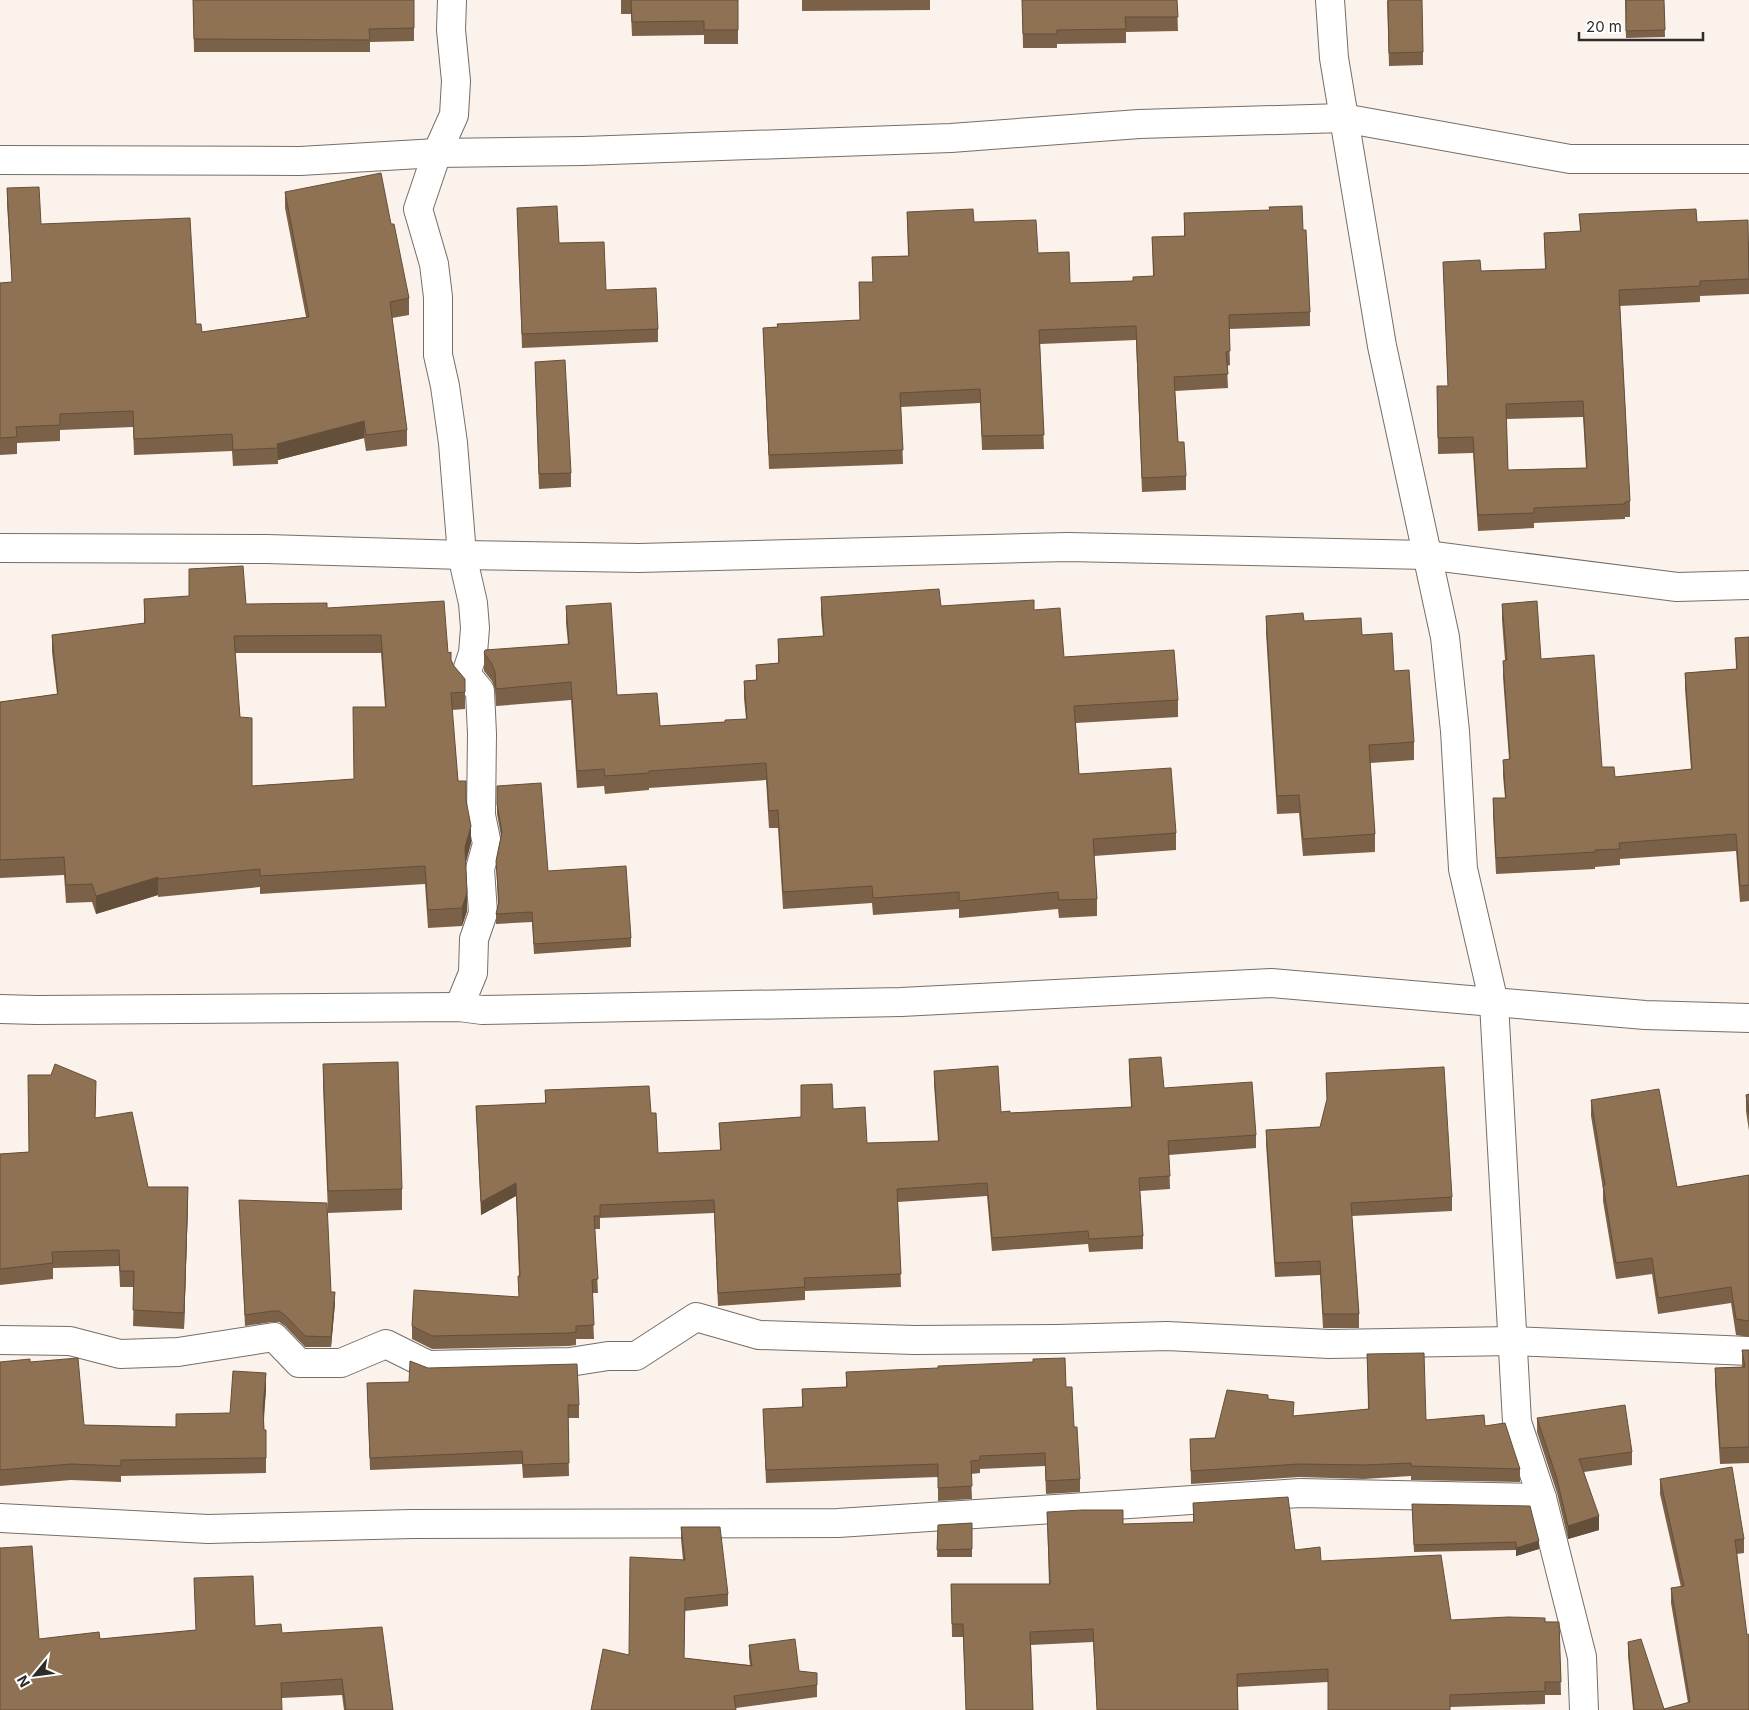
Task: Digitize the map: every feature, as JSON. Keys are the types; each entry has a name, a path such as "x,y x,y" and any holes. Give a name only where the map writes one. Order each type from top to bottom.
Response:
{"street":[{"path":"452,0 451,30 456,81 454,115 418,209 434,264 438,297 438,354 445,386 453,443 462,555 473,603 475,628 473,653 466,674 480,691 482,734 481,815 487,844 480,869 483,913 474,939 473,972 459,1007"},
{"path":"1330,0 1334,58 1382,346 1445,637 1455,731 1463,869 1494,1003 1517,1422 1542,1498 1582,1657 1584,1710"},
{"path":"0,160 300,160 438,153 583,151 951,138 1139,124 1344,118 1570,159 1749,159"},
{"path":"0,548 267,549 639,558 1068,548 1426,555 1678,587 1749,585"},
{"path":"0,1009 459,1007 482,1010 900,1002 1271,983 1645,1015 1749,1018"},
{"path":"0,1340 70,1341 120,1354 178,1352 274,1336 299,1363 341,1363 386,1344 428,1365 570,1362 608,1356 636,1356 696,1318 759,1335 914,1340 1057,1340 1167,1336 1329,1344 1512,1341 1749,1351"},
{"path":"0,1518 208,1529 412,1524 838,1523 1300,1493 1542,1498"}],"building":[{"path":"193,0 414,0 414,28 369,29 370,40 194,39"},
{"path":"631,0 738,0 738,30 704,30 704,21 632,22"},
{"path":"1022,0 1177,0 1178,17 1125,17 1126,29 1057,30 1057,34 1023,34"},
{"path":"1388,0 1422,0 1423,52 1389,53"},
{"path":"1626,0 1664,0 1665,30 1626,31"},
{"path":"381,173 391,224 394,224 409,298 390,302 407,430 366,435 364,421 277,444 278,448 233,450 232,434 134,439 133,411 60,414 60,425 16,427 17,437 0,438 0,283 12,282 7,188 39,187 41,224 190,218 196,324 201,324 202,332 309,317 285,192"},
{"path":"557,206 559,243 604,242 606,290 656,288 658,329 522,334 517,208"},
{"path":"1302,206 1303,230 1306,230 1310,312 1229,315 1230,351 1226,352 1228,374 1174,377 1178,442 1184,442 1186,476 1142,478 1136,326 1039,330 1044,435 982,436 980,389 900,393 903,450 769,455 763,328 778,327 777,324 860,320 859,282 873,282 872,257 909,256 907,212 973,209 974,222 1036,220 1038,253 1069,252 1070,283 1133,281 1133,277 1154,276 1152,237 1185,236 1184,213 1270,210 1269,207"},
{"path":"1696,209 1697,222 1748,220 1749,279 1700,281 1700,286 1619,290 1630,501 1625,502 1625,504 1534,508 1534,513 1478,515 1473,437 1438,438 1437,386 1448,386 1443,262 1480,260 1481,271 1546,269 1544,233 1581,231 1579,214","holes":["1583,401 1587,468 1508,470 1506,404"]},
{"path":"565,360 571,473 539,474 535,362"},
{"path":"243,566 246,604 327,603 327,608 444,601 448,653 451,652 451,660 454,666 465,679 465,692 451,693 458,781 466,781 466,800 471,826 465,847 467,893 462,908 428,910 425,866 260,876 260,869 158,879 158,877 96,896 92,884 66,885 64,857 0,860 0,702 58,694 52,635 145,623 144,599 189,596 189,569","holes":["381,635 386,707 353,707 354,779 252,786 252,718 240,717 234,636"]},
{"path":"939,589 941,606 1034,600 1034,610 1060,608 1064,657 1174,650 1178,700 1074,706 1079,774 1171,768 1176,833 1093,839 1097,899 1059,900 1058,892 959,901 959,892 873,898 872,886 783,892 778,810 769,811 766,763 605,776 604,769 577,771 571,682 496,689 495,672 484,653 485,650 569,644 566,606 611,603 617,695 657,693 660,726 747,719 744,681 757,680 756,665 779,663 778,639 824,636 821,597"},
{"path":"1537,601 1541,659 1594,655 1602,767 1614,767 1615,777 1692,769 1685,673 1737,669 1735,638 1749,637 1749,885 1740,886 1736,834 1619,843 1620,849 1595,850 1595,852 1496,858 1493,798 1506,798 1503,760 1510,759 1503,661 1507,660 1502,604"},
{"path":"1303,613 1304,621 1361,618 1362,635 1392,633 1394,671 1409,670 1414,742 1369,745 1375,834 1303,839 1299,795 1277,796 1266,616"},
{"path":"541,783 548,871 626,866 631,938 534,944 532,912 496,914 499,902 496,861 502,832 497,804 497,786"},
{"path":"1161,1057 1164,1088 1252,1082 1256,1135 1168,1141 1170,1176 1139,1178 1143,1236 1089,1239 1088,1231 992,1238 987,1183 897,1189 901,1274 804,1278 805,1287 718,1293 714,1200 600,1205 600,1216 594,1216 598,1279 592,1280 594,1325 576,1326 576,1332 569,1333 432,1336 412,1326 414,1290 519,1297 518,1276 520,1276 516,1183 481,1202 476,1106 546,1103 545,1090 649,1086 651,1113 656,1113 658,1153 721,1150 719,1123 801,1117 801,1085 832,1084 833,1109 865,1107 867,1143 939,1141 934,1071 998,1066 1001,1112 1132,1107 1129,1059"},
{"path":"398,1062 402,1189 328,1191 323,1064"},
{"path":"55,1064 96,1081 95,1118 132,1112 148,1187 188,1187 184,1313 133,1310 134,1271 120,1271 119,1250 52,1252 53,1263 0,1269 0,1154 29,1152 28,1075 51,1075"},
{"path":"1444,1067 1452,1197 1351,1203 1359,1314 1323,1314 1320,1261 1275,1263 1266,1130 1320,1127 1327,1099 1326,1073"},
{"path":"1659,1089 1677,1187 1749,1175 1749,1321 1736,1319 1731,1287 1658,1298 1652,1258 1616,1263 1591,1100"},
{"path":"1749,1094 1749,1115 1746,1095"},
{"path":"239,1200 327,1203 331,1292 335,1292 331,1337 305,1336 279,1311 245,1315"},
{"path":"1742,1350 1749,1350 1749,1447 1720,1448 1715,1368 1745,1367"},
{"path":"1424,1353 1426,1420 1484,1415 1485,1426 1505,1423 1520,1469 1411,1466 1411,1463 1364,1465 1299,1464 1191,1471 1190,1439 1215,1438 1227,1390 1268,1395 1268,1399 1294,1402 1293,1416 1369,1409 1367,1354"},
{"path":"78,1358 84,1425 176,1427 176,1414 230,1413 233,1371 266,1373 263,1407 264,1430 266,1430 266,1458 121,1460 121,1466 71,1464 0,1470 0,1362 30,1359 30,1362"},
{"path":"1065,1358 1066,1387 1072,1387 1074,1427 1077,1427 1080,1479 1046,1481 1045,1453 980,1456 980,1460 971,1461 972,1486 938,1488 938,1464 766,1470 763,1409 803,1407 802,1389 847,1387 846,1372 1033,1362 1033,1359"},
{"path":"410,1361 428,1368 577,1364 579,1405 568,1405 569,1463 523,1465 522,1451 370,1458 367,1383 409,1382"},
{"path":"1625,1405 1632,1452 1579,1459 1599,1516 1568,1526 1557,1479 1537,1418"},
{"path":"1732,1467 1744,1539 1735,1540 1747,1635 1749,1634 1749,1710 1634,1710 1628,1642 1641,1639 1664,1709 1690,1702 1671,1588 1684,1586 1660,1479"},
{"path":"1288,1497 1295,1550 1320,1547 1321,1561 1441,1555 1451,1620 1508,1617 1545,1618 1545,1622 1559,1622 1561,1682 1545,1682 1545,1691 1450,1695 1450,1710 1328,1710 1328,1669 1237,1674 1238,1710 1097,1710 1093,1629 1030,1632 1033,1710 966,1710 963,1624 952,1624 951,1584 1050,1584 1047,1512 1123,1510 1123,1524 1194,1522 1193,1503"},
{"path":"1412,1504 1530,1506 1539,1541 1516,1548 1516,1542 1414,1545"},
{"path":"972,1523 972,1549 937,1550 938,1525"},
{"path":"681,1527 720,1527 728,1594 685,1598 684,1658 752,1666 749,1645 795,1639 799,1671 817,1673 817,1685 734,1696 736,1710 591,1710 603,1649 629,1655 630,1557 685,1560"},
{"path":"32,1546 39,1639 99,1632 100,1639 196,1630 194,1578 253,1576 255,1626 281,1624 282,1633 382,1627 393,1710 346,1710 342,1679 281,1683 282,1710 0,1710 0,1548"}]}
